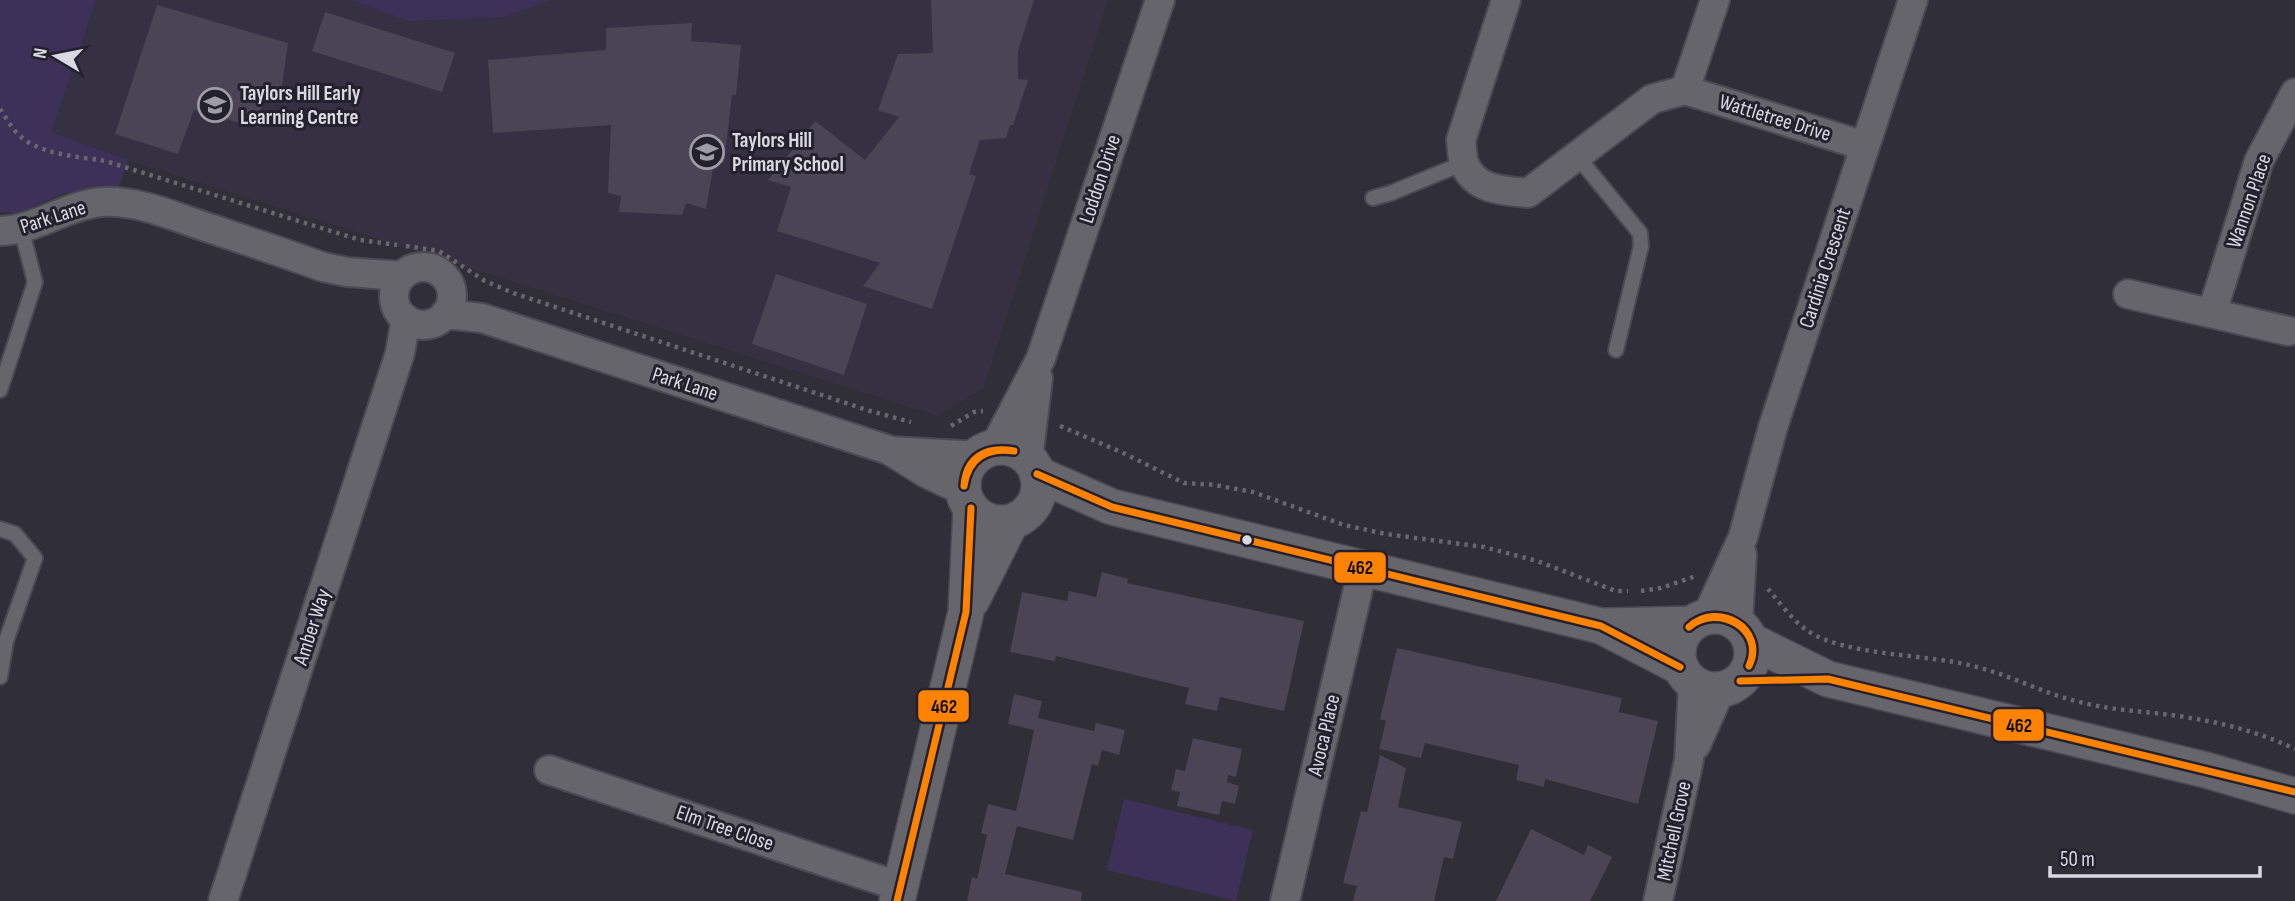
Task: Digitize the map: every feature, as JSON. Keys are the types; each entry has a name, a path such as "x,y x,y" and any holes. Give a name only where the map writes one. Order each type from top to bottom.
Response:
{"street":[{"name":"Loddon Drive","path":"986,452 1041,358 1160,0"},
{"path":"1506,0 1461,140 1464,163 1475,181 1496,190 1528,193 1653,99 1685,90 1715,0"},
{"name":"Cardinia Crescent","path":"1722,626 1773,426 1913,0"},
{"name":"Wattletree Drive","path":"1685,90 1865,146"},
{"name":"Wannon Place","path":"2213,313 2259,161 2295,93"},
{"name":"Park Lane","path":"10,230 82,205 124,202 175,216 323,267 347,272 421,304 482,318 889,450 967,499"},
{"path":"2128,293 2288,331"},
{"name":"Amber Way","path":"223,901 400,353 421,304"},
{"name":"Loddon Drive","path":"966,612 1027,490 1041,358"},
{"path":"1006,448 1018,452 1027,490 1000,523 989,521 979,516 967,499 966,471 986,452 1006,448"},
{"name":"Park Lane","path":"889,450 986,452"},
{"path":"1027,490 1112,507 1601,626 1708,680 1828,679"},
{"name":"Loddon Drive","path":"899,894 966,612 967,499"},
{"name":"Avoca Place","path":"1284,901 1363,568"},
{"path":"1601,626 1722,626 1828,679 2292,793"},
{"path":"1722,626 1753,652 1752,663 1708,680 1678,655 1679,643 1684,632 1722,626"},
{"name":"Mitchell Grove","path":"1658,901 1708,680"},
{"name":"Elm Tree Close","path":"549,770 899,894"}],"lane":[{"path":"1577,156 1640,233 1641,246 1616,350"},
{"path":"1373,198 1464,163"},
{"path":"0,390 35,282 10,230"},
{"path":"0,529 15,534 35,558 6,641 0,677"}],"path":[{"path":"0,109 17,133 39,147 64,155 105,161 360,240 439,251 485,281 513,293 857,407 920,425"},
{"path":"1081,434 1184,483 1253,492 1344,525 1386,534 1484,547 1536,561 1616,591 1661,589 1709,573 1733,577 1765,586 1809,631 1832,641 1856,648 1974,666 2080,703 2236,726 2295,749"}],"shaded area":[{"path":"0,0 96,0 51,132 128,160 119,187 65,193 18,213 0,212"},
{"name":"Taylors Hill Primary School","path":"96,0 1108,0 984,387 938,416 128,160 51,132"},
{"path":"352,0 550,0 504,17 408,21"},
{"path":"1124,799 1253,830 1236,901 1107,870"}],"building":[{"path":"931,0 1034,0 1018,51 1018,79 1028,80 1006,138 980,140 969,174 976,176 932,309 863,286 880,263 777,231 791,187 768,180 815,121 865,160 899,117 878,110 898,54 933,53"},
{"name":"Taylors Hill Early Learning Centre","path":"157,5 288,43 281,93 262,94 259,128 194,110 178,154 115,134"},
{"path":"325,12 455,53 442,92 312,51"},
{"path":"692,23 691,41 741,45 736,95 732,95 724,163 714,163 706,209 686,203 682,215 619,212 621,196 608,193 611,125 493,133 488,60 606,50 606,28"},
{"path":"776,274 867,304 844,375 752,344"},
{"path":"1102,572 1128,579 1127,583 1304,621 1284,711 1220,697 1217,711 1185,704 1189,688 1056,656 1055,661 1010,652 1022,592 1067,601 1069,591 1096,597"},
{"path":"1397,648 1622,698 1619,712 1658,721 1638,804 1545,779 1544,787 1516,780 1519,765 1425,743 1421,758 1379,749 1386,721 1380,719"},
{"path":"1014,694 1042,701 1038,718 1094,731 1096,723 1125,730 1119,755 1102,750 1098,766 1092,764 1073,840 1017,826 1005,874 1082,892 1081,901 967,901 972,877 977,879 987,835 981,833 988,804 1016,811 1027,763 1034,730 1008,724"},
{"path":"1193,738 1242,749 1236,777 1228,775 1227,782 1239,786 1235,804 1222,801 1219,815 1177,806 1180,792 1171,790 1176,769 1185,771"},
{"path":"1380,755 1406,768 1398,807 1462,822 1453,859 1444,857 1434,901 1353,901 1357,886 1343,883 1361,811 1367,812"},
{"path":"1531,829 1584,855 1588,845 1612,857 1590,901 1496,901"}],"transit line":[{"name":"462","path":"964,486 969,467 980,455 995,450 1014,451"},
{"name":"462","path":"964,486 970,468 980,456 995,451 1014,451"},
{"name":"462","path":"1037,474 1112,507 1601,626 1680,667"},
{"name":"462","path":"897,901 966,612 971,508"},
{"name":"462","path":"1689,627 1701,619 1713,617 1737,622 1746,630 1751,640 1753,653 1749,666"},
{"name":"462","path":"1689,627 1713,617 1736,624 1745,631 1751,641 1749,666"},
{"name":"462","path":"1740,681 1828,679 2295,792"}],"place":[{"name":"Taylors Hill Early Learning Centre","path":"215,105"},
{"name":"Taylors Hill Primary School","path":"707,152"}]}
